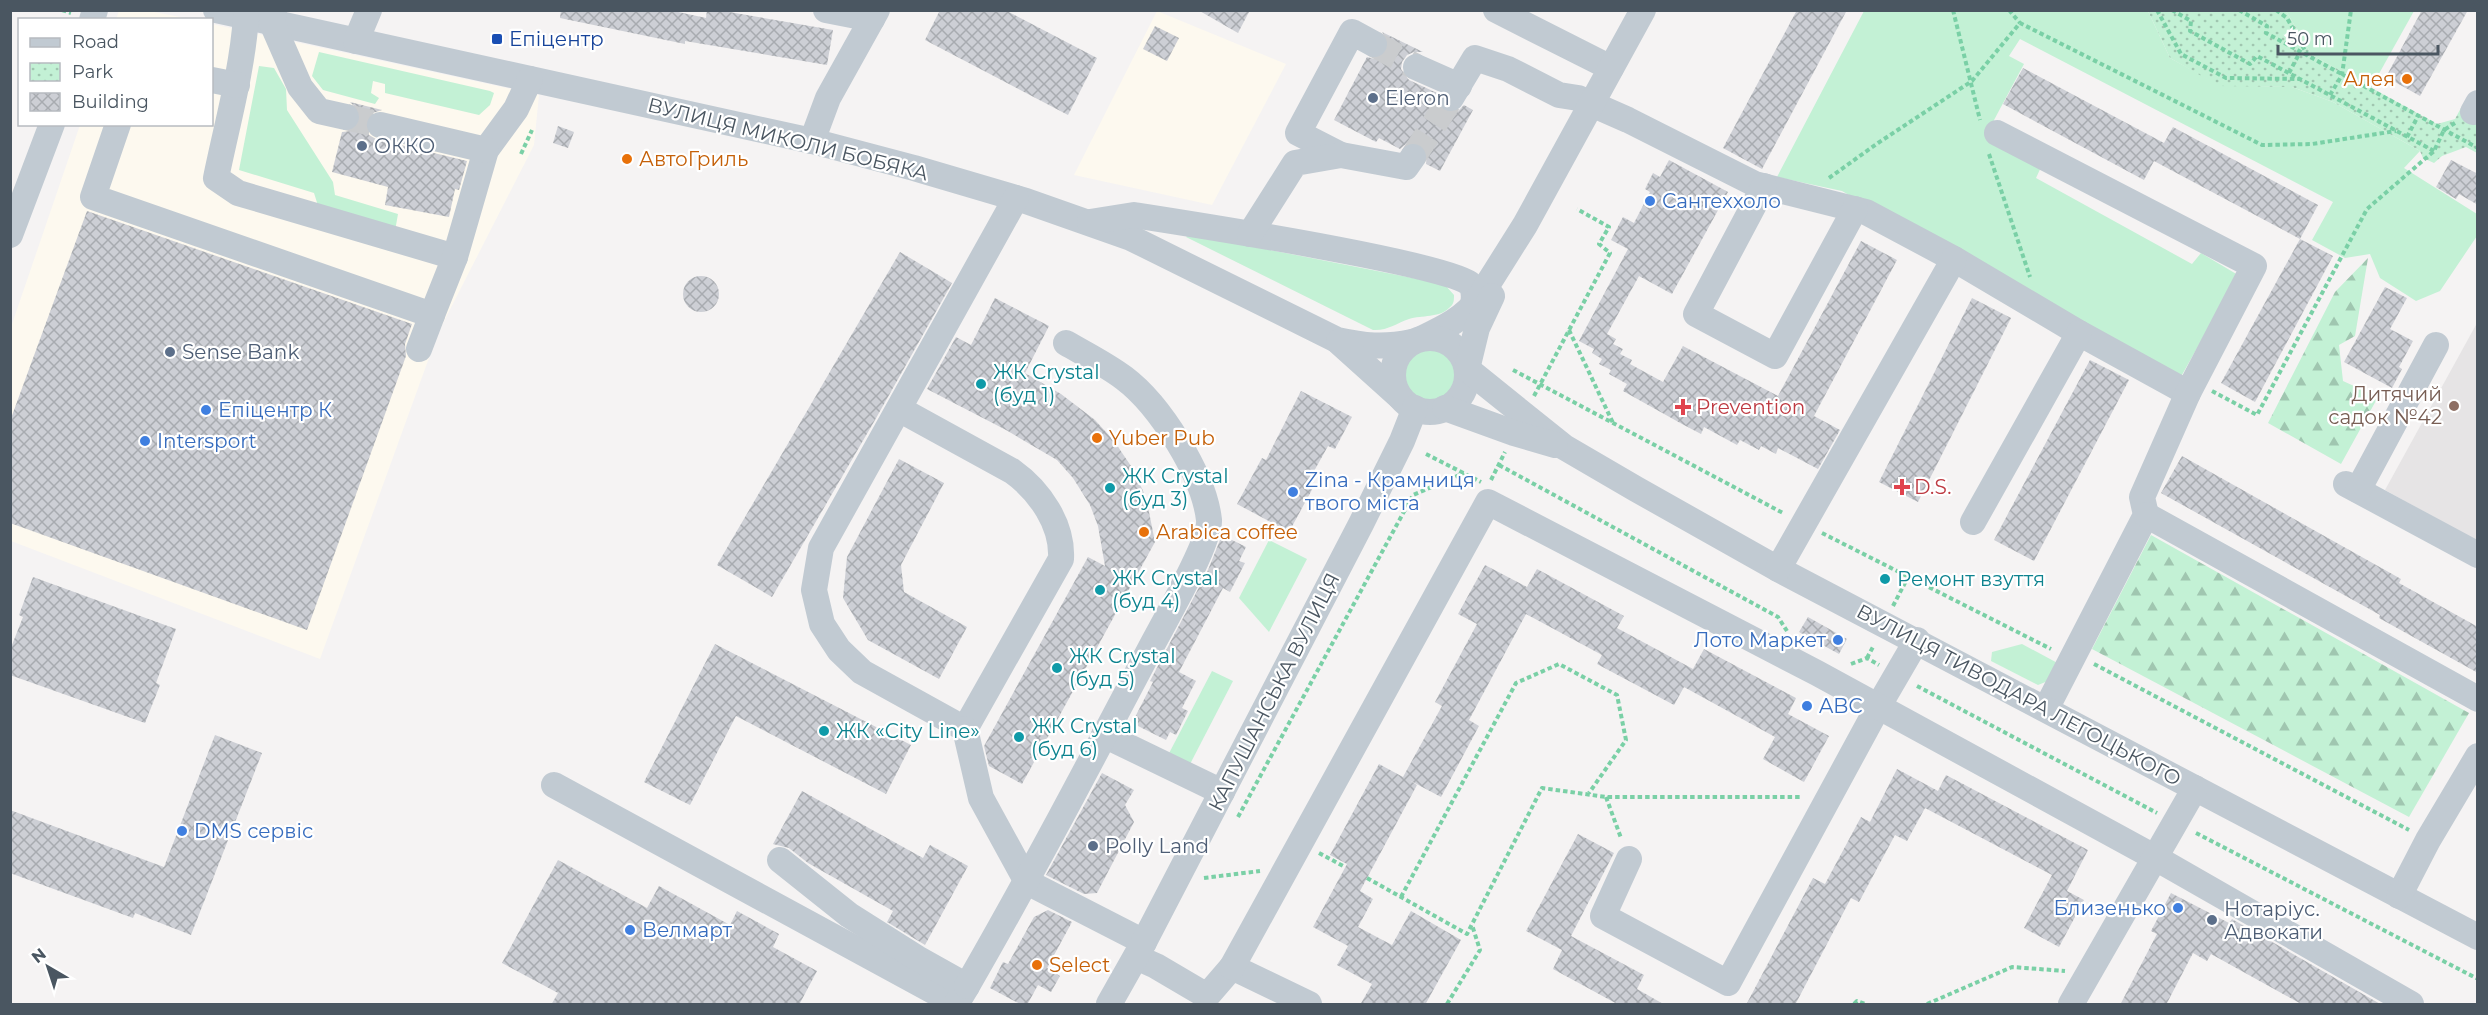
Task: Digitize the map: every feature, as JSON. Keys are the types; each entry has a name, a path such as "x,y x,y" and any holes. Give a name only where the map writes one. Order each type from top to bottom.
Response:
{"street":[{"name":"ВУЛИЦЯ МИКОЛИ БОБЯКА","path":"216,10 246,17 273,16 356,41 813,141 1016,198 1090,222 1131,238 1337,339 1359,345 1388,347 1417,340"},
{"path":"356,41 369,10"},
{"path":"813,141 828,98 875,15 826,10"},
{"path":"1496,10 1611,68"},
{"path":"1525,225 1477,328 1462,393 1445,408 1425,411 1407,402 1395,385 1393,373 1402,350 1417,340 1452,324 1473,306 1525,225 1642,10"},
{"path":"273,16 294,78 319,111 346,117"},
{"path":"246,17 237,86 216,178 238,193 455,257"},
{"path":"1374,44 1352,32 1298,133 1341,155 1406,167 1413,157"},
{"path":"1416,67 1455,92 1475,58 1508,69 1559,95 1578,98 1592,104 1764,186 1866,212 1954,259 2079,333 2191,387"},
{"path":"419,348 455,257 486,150 516,109 530,79"},
{"path":"213,80 237,86"},
{"path":"380,125 486,150"},
{"path":"10,235 51,126"},
{"path":"117,126 93,196 432,315"},
{"path":"1988,136 2254,266 2191,387 2142,497 2146,515 2046,709"},
{"path":"1250,234 1295,163 1341,155"},
{"path":"1764,186 1696,314 1775,356 1856,209"},
{"path":"965,729 861,672 839,650 822,624 814,590 821,548 1016,198"},
{"path":"1090,222 1134,215 1250,234 1452,275 1469,284 1474,294 1473,306"},
{"path":"1452,275 1479,266 1491,258 1525,225"},
{"path":"1778,568 1954,259"},
{"path":"1973,522 2079,333"},
{"path":"1417,340 1434,338 1454,346 1461,354 1467,369"},
{"name":"ВУЛИЦЯ МИКОЛИ БОБЯКА","path":"1337,339 1407,402"},
{"path":"960,998 1027,882 1104,735 1206,539 1209,521 1196,474 1182,448 1161,418 1125,378 1066,343"},
{"path":"2436,345 2352,487 2478,555"},
{"name":"ВУЛИЦЯ ТИВОДАРА ЛЕГОЦЬКОГО","path":"1467,369 1564,447 1778,568 2478,937"},
{"name":"КАПУШАНСЬКА ВУЛИЦЯ","path":"1109,1005 1140,950 1361,524 1402,441 1407,402"},
{"name":"ВУЛИЦЯ ТИВОДАРА ЛЕГОЦЬКОГО","path":"1445,408 1514,433 1564,447"},
{"path":"898,409 1012,471 1027,482 1039,496 1055,524 1062,543 1060,559 965,729 981,798 1027,882 1140,950 1156,966 1207,996 1232,967 1488,502 1878,707 2154,857 2411,1005"},
{"path":"2146,515 2478,699"},
{"path":"1629,859 1603,915 1728,983 1878,707 1917,640"},
{"path":"1104,735 1222,792"},
{"path":"2399,896 2428,840 2478,756"},
{"path":"554,785 960,998"},
{"path":"2071,1005 2195,788"},
{"path":"780,860 849,915 917,958 960,998"},
{"path":"1232,967 1309,1005"}],"path":[{"path":"1953,10 2041,311"},
{"path":"2009,10 2019,23 2262,146 2312,144 2396,131"},
{"path":"2157,10 2181,54 2226,78 2300,79"},
{"path":"2172,10 2191,21 2190,31 2250,64 2257,56 2434,151"},
{"path":"2238,10 2267,26 2266,33 2478,148"},
{"path":"2276,10 2287,18 2308,56"},
{"path":"2330,96 2342,75 2351,10"},
{"path":"1804,196 1878,142 1972,81 2019,23"},
{"path":"2289,73 2300,52"},
{"path":"2191,387 2258,415 2367,209 2434,151 2444,130 2469,112"},
{"path":"2407,137 2418,116"},
{"path":"521,154 534,126"},
{"path":"1539,386 1610,252 1599,244 1609,227 1577,209"},
{"path":"1569,330 1613,424"},
{"path":"1513,370 1539,386 1804,524 2072,660 2097,665 2428,840"},
{"path":"1426,454 1489,486 1507,446"},
{"path":"1498,465 1779,617 1790,638"},
{"path":"1232,826 1413,495 1464,473"},
{"path":"1891,610 1908,577"},
{"path":"1841,660 1851,665 1867,658 2175,822 2478,979"},
{"path":"1401,897 1516,683 1559,664 1617,695 1626,740 1589,793"},
{"path":"1367,878 1467,934 1542,788 1606,797 1829,797"},
{"path":"1606,797 1629,859"},
{"path":"1204,878 1288,866"},
{"path":"1199,888 1210,868"},
{"path":"1447,1005 1480,950 1472,924"},
{"path":"1927,1005 2012,968 2088,973"},
{"path":"1854,1005 1857,1001 1865,1005"}],"shaded area":[{"path":"119,11 149,11 186,18 116,18"},
{"path":"1157,11 1286,64 1212,205 1074,175"},
{"path":"213,24 539,95 534,145 438,333 320,659 11,541 11,327 80,126 213,126"},
{"name":"Дитячий садок №42","path":"2477,323 2477,541 2385,490"}],"green space":[{"path":"1864,11 2148,11 2170,58 2219,85 2292,87 2333,102 2420,151 2404,168 2477,214 2477,236 2440,291 2416,301 2380,278 2370,254 2345,258 2312,240 2333,202 2020,39 2009,56 2024,64 1986,135 2042,165 2036,178 2192,264 2201,253 2238,275 2178,382 1842,191 1777,177"},
{"path":"2148,11 2286,11 2312,55 2437,124 2455,119 2462,106 2478,116 2477,153 2466,147 2442,156 2434,163 2423,158 2420,151 2333,102 2292,87 2219,86 2170,58"},
{"path":"2286,11 2414,11 2371,88 2312,55"},
{"path":"319,52 494,93 490,105 479,115 385,93 385,84 373,81 371,93 379,98 375,104 323,90 312,76"},
{"path":"259,66 274,68 286,89 287,110 333,182 335,195 398,214 395,231 320,212 314,193 239,170"},
{"path":"1189,234 1433,282 1446,286 1454,295 1453,302 1445,311 1435,315 1409,319 1387,328 1373,330 1186,237"},
{"path":"2368,258 2355,336 2339,345 2343,381 2378,397 2341,464 2268,423 2335,292"},
{"path":"1424,346 1436,346 1451,354 1459,369 1459,381 1451,396 1436,404 1424,404 1409,396 1401,381 1401,369 1409,354"},
{"path":"2151,535 2469,713 2409,817 2092,649"},
{"path":"1269,540 1307,559 1269,632 1239,598"},
{"path":"2022,644 2063,666 2053,679 2038,685 1991,661 1992,652"},
{"path":"1212,671 1233,681 1188,768 1166,759"}],"building":[{"path":"561,10 669,10 706,18 707,10 718,10 833,30 827,65 685,41 685,44 560,18"},
{"path":"940,10 1005,10 1097,58 1068,115 925,40"},
{"path":"1198,10 1250,10 1238,33"},
{"path":"1797,10 1847,10 1762,169 1723,148"},
{"path":"2422,10 2468,10 2420,96 2386,77"},
{"path":"1155,26 1179,38 1167,61 1143,49"},
{"path":"1382,32 1423,52 1407,55 1402,62 1401,69 1409,80 1437,93 1438,105 1443,110 1450,113 1458,111 1464,105 1473,110 1440,171 1426,164 1427,151 1421,144 1407,143 1400,149 1379,138 1376,142 1334,120 1367,57 1375,59 1387,52 1389,43"},
{"path":"2023,68 2164,143 2173,127 2318,205 2300,239 2154,161 2144,180 2003,104"},
{"path":"350,102 382,110 370,114 365,122 369,135 376,139 467,161 459,190 455,189 449,217 385,205 388,187 332,172 342,132 351,131 360,121 360,112"},
{"path":"558,126 574,132 568,148 553,143"},
{"path":"1669,160 1728,192 1672,294 1639,276 1607,334 1616,339 1613,344 1623,349 1620,354 1632,360 1630,364 1663,382 1683,346 1778,396 1861,241 1897,260 1814,416 1840,430 1818,469 1778,448 1776,454 1761,446 1759,450 1740,440 1737,445 1704,427 1701,434 1682,424 1623,391 1627,384 1609,374 1611,370 1599,364 1602,359 1592,353 1594,349 1579,341 1628,249 1611,240 1623,217 1634,223 1650,192 1645,189 1653,173 1660,177"},
{"path":"2451,160 2478,174 2478,205 2459,194 2456,199 2436,187"},
{"path":"87,211 412,324 405,344 406,356 307,630 10,523 10,421"},
{"path":"2300,239 2333,256 2255,402 2221,383"},
{"path":"900,252 952,283 772,597 717,565"},
{"path":"701,276 714,281 719,294 714,307 701,312 688,307 683,294 688,281"},
{"path":"2385,287 2407,298 2390,329 2413,341 2399,367 2402,369 2392,388 2344,362"},
{"path":"995,298 1049,326 1025,373 1061,394 1095,420 1114,441 1131,466 1146,497 1155,542 1022,784 989,766 984,746 1088,557 1105,566 1098,526 1090,505 1073,478 1057,460 1006,430 927,389 956,337 971,345"},
{"path":"1972,298 2011,318 1918,502 1879,482"},
{"path":"2090,360 2129,380 2034,561 1994,540"},
{"path":"1301,391 1352,417 1335,449 1328,446 1308,482 1314,486 1289,532 1237,504 1262,458 1266,460"},
{"path":"2182,456 2401,579 2399,583 2478,627 2478,673 2379,618 2380,615 2161,493"},
{"path":"899,459 944,483 901,565 904,592 967,627 939,679 868,640 843,598 847,557"},
{"path":"1222,535 1246,547 1239,561 1245,563 1230,592 1223,588 1179,672 1196,681 1182,708 1188,711 1176,735 1170,732 1166,740 1132,723 1153,682 1150,681 1208,570"},
{"path":"1485,565 1527,587 1537,569 1624,616 1617,628 1693,669 1704,649 1796,698 1788,714 1829,736 1804,782 1763,759 1775,737 1684,687 1674,705 1597,664 1602,655 1526,614 1469,720 1479,726 1441,797 1409,780 1417,785 1360,891 1373,899 1358,927 1392,945 1411,911 1461,940 1425,1005 1360,1005 1372,984 1337,965 1348,946 1313,927 1347,864 1330,855 1379,764 1403,777 1442,706 1435,702 1477,624 1458,614"},
{"path":"33,577 176,629 156,683 160,685 145,723 10,675 10,650 23,617 19,615"},
{"path":"1808,617 1847,639 1839,654 1799,632"},
{"name":"ЖК «City Line»","path":"715,644 911,745 886,794 736,716 690,805 644,782"},
{"path":"215,735 262,753 191,935 135,913 133,918 10,873 10,810 164,867"},
{"path":"1897,769 1938,791 1946,775 2088,850 2067,891 2084,900 2059,947 2024,928 2052,875 1925,808 1907,841 1895,835 1859,902 1851,898 1795,1005 1746,1005 1813,878 1825,884 1861,817 1870,822"},
{"path":"1102,773 1134,790 1125,805 1134,822 1097,893 1084,894 1046,875"},
{"path":"802,791 923,858 930,845 968,866 925,945 887,922 893,911 808,863 789,848 773,844"},
{"path":"1578,834 1614,853 1571,936 1644,975 1637,989 1665,1005 1619,1005 1553,969 1562,950 1526,931"},
{"name":"Велмарт","path":"558,860 647,908 659,886 730,925 737,911 779,934 773,947 817,971 799,1005 551,1005 558,993 502,963"},
{"path":"2171,893 2229,923 2232,919 2382,1005 2303,1005 2211,954 2207,961 2193,953 2166,1005 2120,1005 2157,934 2151,931"},
{"path":"1048,910 1072,922 1047,968 1060,976 1051,992 1038,985 1027,1005 1022,1005 990,988 1003,962 1008,964 1034,917"}],"tunnel":[{"path":"1374,44 1416,67"},
{"path":"1413,157 1451,98"},
{"path":"346,117 380,125"}],"place":[{"name":"Епіцентр","path":"497,39"},
{"name":"Алея","path":"2407,79"},
{"name":"Eleron","path":"1373,98"},
{"name":"ОККО","path":"362,146"},
{"name":"АвтоГриль","path":"627,159"},
{"name":"Сантеххоло","path":"1650,201"},
{"name":"Sense Bank","path":"170,352"},
{"name":"ЖК Crystal (буд 1)","path":"981,384"},
{"name":"Дитячий садок №42","path":"2454,406"},
{"name":"Prevention","path":"1683,407"},
{"name":"Епіцентр К","path":"206,410"},
{"name":"Yuber Pub","path":"1097,438"},
{"name":"Intersport","path":"145,441"},
{"name":"D.S.","path":"1902,487"},
{"name":"ЖК Crystal (буд 3)","path":"1110,488"},
{"name":"Zina - Крамниця твого міста","path":"1293,492"},
{"name":"Arabica coffee","path":"1144,532"},
{"name":"Ремонт взуття","path":"1885,579"},
{"name":"ЖК Crystal (буд 4)","path":"1100,590"},
{"name":"Лото Маркет","path":"1838,640"},
{"name":"ЖК Crystal (буд 5)","path":"1057,668"},
{"name":"ABC","path":"1807,706"},
{"name":"ЖК «City Line»","path":"824,731"},
{"name":"ЖК Crystal (буд 6)","path":"1019,737"},
{"name":"DMS сервіс","path":"182,831"},
{"name":"Polly Land","path":"1093,846"},
{"name":"Близенько","path":"2178,908"},
{"name":"Нотаріус. Адвокати","path":"2212,920"},
{"name":"Велмарт","path":"630,930"},
{"name":"Select","path":"1037,965"}]}
